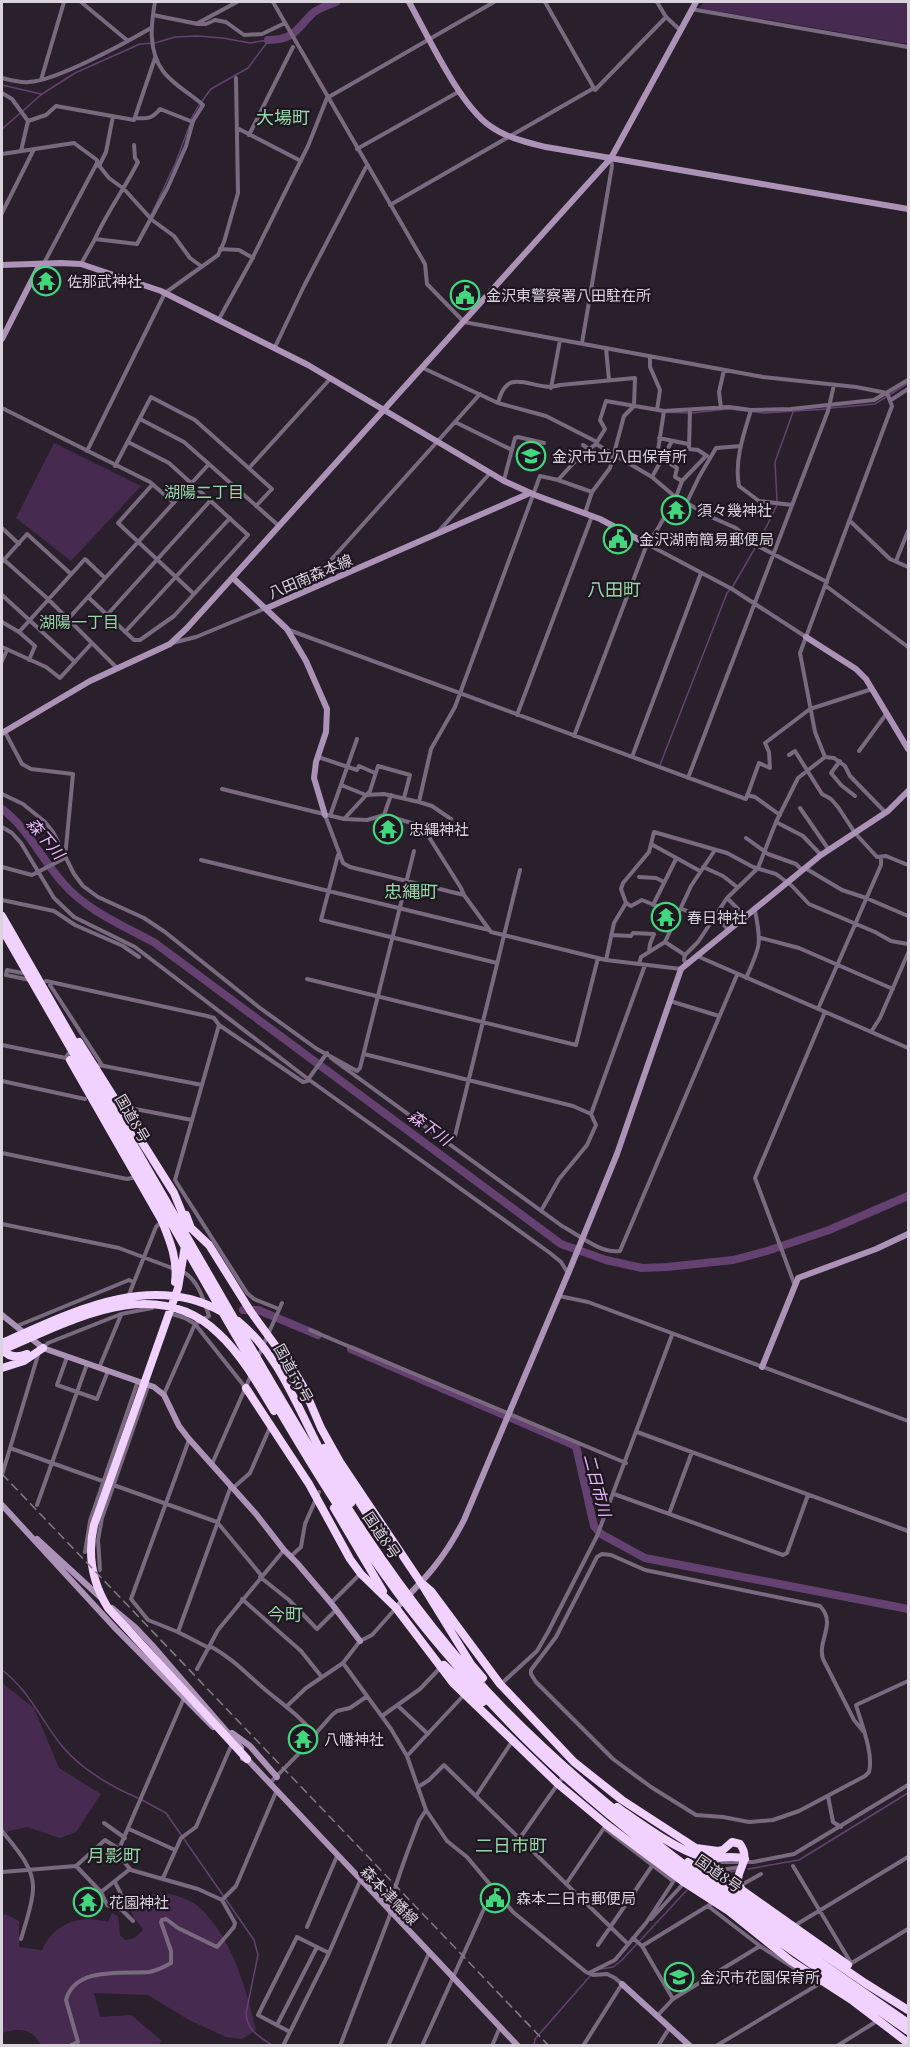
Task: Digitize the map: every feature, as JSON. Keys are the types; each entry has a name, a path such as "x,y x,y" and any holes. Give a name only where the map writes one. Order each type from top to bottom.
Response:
{"highway":[{"name":"国道8号","path":"2,916 249,1351 296,1445 302,1446 349,1522 457,1666 503,1717 558,1770 629,1830 694,1880 909,2031"},
{"name":"国道8号","path":"2,929 37,979 40,996 135,1153"},
{"path":"37,979 99,1066 122,1108 181,1203 191,1228 209,1245 249,1310 303,1386 334,1456 421,1584 471,1664 514,1718"},
{"path":"40,996 89,1098 162,1221 176,1264 174,1288 167,1311 94,1525 90,1548 91,1565 97,1589 108,1608 247,1759"},
{"path":"167,1311 178,1288 185,1244 183,1215 174,1193"},
{"name":"国道159号","path":"2,1343 71,1314 131,1295 178,1296 216,1309 251,1332 281,1372 323,1456 366,1528 368,1538"},
{"path":"43,1348 20,1357 5,1353 2,1349 107,1309 133,1304 158,1304 180,1310 208,1324 261,1379"},
{"path":"2,1368 24,1361 43,1348"},
{"name":"国道8号","path":"261,1379 320,1464 399,1589"},
{"path":"246,1388 318,1495 337,1538 361,1574 396,1608 426,1646 451,1672 499,1716 503,1717"},
{"path":"294,1398 376,1526 389,1536"},
{"path":"309,1459 308,1463 387,1601"},
{"path":"421,1584 431,1591 500,1684 573,1764 622,1800 696,1848 712,1851 723,1850 737,1842 743,1848 744,1863 738,1875 738,1888 909,2010"},
{"name":"国道8号","path":"414,1609 514,1718 585,1785 656,1844 909,2023"},
{"path":"426,1646 426,1650 464,1695 560,1781 606,1826 685,1883 730,1912"},
{"path":"585,1785 589,1785 608,1801 702,1861 739,1857 744,1863"},
{"path":"629,1830 633,1837 791,1961 906,2044"},
{"path":"656,1844 663,1845 847,1966"}],"street":[{"path":"41,80 64,2"},
{"path":"81,2 128,41"},
{"path":"94,239 137,244 152,220 186,146 191,121 203,105 164,72 155,56 151,30 155,2"},
{"path":"198,24 237,2"},
{"path":"273,2 295,45 425,264 427,284 464,322 763,377 887,393"},
{"path":"410,2 476,115 508,137 546,147 909,209"},
{"path":"219,318 253,258 315,133 320,112 327,98 494,2"},
{"path":"545,2 594,88"},
{"path":"657,2 666,17 680,30"},
{"path":"170,644 188,628 280,527 611,158 696,2"},
{"path":"691,9 909,47"},
{"path":"153,15 198,24 216,20 226,22 244,35 262,34 285,23"},
{"path":"390,205 594,88 596,90 666,17"},
{"path":"2,78 18,82 41,80 151,30"},
{"path":"249,135 295,45"},
{"path":"135,118 155,56"},
{"path":"87,451 165,293 218,255 238,193 236,78"},
{"path":"357,149 460,91"},
{"path":"2,93 16,104 28,120 21,151"},
{"path":"28,120 46,115 56,106 134,120 135,118 154,117 160,109 191,121"},
{"path":"2,339 106,152 113,116"},
{"path":"237,128 301,161"},
{"path":"2,154 74,143 97,160 98,165 109,178 124,189 152,220 174,236 190,258 201,266"},
{"path":"81,264 103,220 124,189 138,162 135,158 134,145"},
{"path":"2,213 34,149"},
{"path":"582,343 612,166 611,158"},
{"path":"275,348 304,286 367,166"},
{"path":"220,249 239,250 253,258"},
{"path":"2,266 81,264 165,293 219,318 331,378 504,481 619,528 730,588 856,669 873,689 909,749"},
{"path":"551,388 560,340"},
{"path":"606,348 609,380"},
{"path":"650,356 650,366 660,390 657,410"},
{"path":"423,368 498,403 546,416 597,443 652,477 676,497 736,528 757,545 826,584 909,648"},
{"path":"721,408 719,392 724,370"},
{"path":"249,468 331,378"},
{"path":"498,403 501,392 511,382 517,380 551,388 560,385 635,378 634,406 624,416 610,468 592,492 585,513"},
{"path":"558,480 579,457 597,443 605,429 600,420 606,401 664,412 721,408 750,411 829,408 874,400 909,380"},
{"path":"688,778 829,408 834,385"},
{"path":"891,400 909,389"},
{"path":"825,757 814,732 800,653 892,406 887,393"},
{"path":"301,593 480,394"},
{"path":"115,466 151,397 195,420 272,489 256,506"},
{"path":"2,408 152,485 174,503"},
{"path":"690,411 689,449 698,450 706,456"},
{"path":"750,411 741,446 737,479 739,486 754,500 792,505"},
{"path":"658,450 664,412"},
{"path":"140,419 184,442 280,527"},
{"path":"455,422 512,450"},
{"path":"504,481 515,438 544,443"},
{"path":"659,438 688,444"},
{"path":"652,477 672,441"},
{"path":"88,597 134,640 140,640 174,616 248,535 169,464 128,442"},
{"path":"583,445 590,450"},
{"path":"687,502 716,448 741,446"},
{"path":"574,736 647,544 676,497 682,481 706,456 713,454"},
{"path":"663,459 677,468 675,477 682,481"},
{"path":"68,619 209,464"},
{"path":"440,533 439,531 490,472"},
{"path":"419,802 431,749 455,707 540,476 592,492"},
{"path":"152,485 118,523 194,594"},
{"name":"八田南森本線","path":"233,578 267,608 532,494"},
{"path":"107,615 210,501"},
{"path":"517,715 592,516"},
{"path":"125,632 230,518"},
{"path":"850,521 890,559 909,567"},
{"path":"2,528 19,544"},
{"path":"896,561 909,531"},
{"path":"71,574 27,534 2,560 48,600 118,669"},
{"path":"19,632 85,559 105,578"},
{"path":"632,757 701,573"},
{"path":"2,595 75,662"},
{"path":"64,858 73,774 32,768 22,764 3,732 90,681 170,644 196,637 267,608 287,629 306,661 327,709 326,732 314,778 328,816 338,855 343,863 350,867 464,895"},
{"path":"2,622 19,632 35,646 29,660"},
{"path":"287,629 746,799 759,763 770,768 769,752 765,743 810,709 873,689"},
{"path":"2,647 46,667 60,678 92,643"},
{"path":"2,661 7,650"},
{"path":"859,751 887,713"},
{"path":"328,816 357,739"},
{"path":"789,755 795,752 822,794 831,798 855,833 877,856 886,856 909,865"},
{"path":"318,757 357,770 359,766 375,773"},
{"path":"286,1706 321,1676 343,1663 360,1641 372,1635 436,1568 450,1548 509,1416 617,1154 684,967 686,955 698,942 713,915 727,898 758,868 776,822 798,778 825,757 834,758 845,766 850,776 885,812"},
{"path":"840,761 831,773 855,796"},
{"path":"344,819 370,791 378,766 410,775 404,798"},
{"path":"341,785 366,795 391,795 419,802 451,819"},
{"path":"222,789 344,819 367,820 384,815 422,826 464,895 489,930"},
{"path":"201,860 606,960 684,967 821,855 885,812 909,791"},
{"path":"2,794 23,804 45,822 64,858 83,886 98,897 144,918 165,932 317,1049 357,1071 364,1054 414,851"},
{"path":"384,815 391,795"},
{"path":"747,795 755,797 780,815"},
{"path":"800,808 829,850"},
{"path":"776,822 802,836 821,855"},
{"path":"2,827 12,833 21,843 54,898 74,917 135,947 309,1079 550,1253 569,1271"},
{"path":"679,915 642,900 631,906 626,903 621,889 623,883 649,852 654,832 727,853 776,874 809,904 891,941 909,944"},
{"path":"746,838 765,852 796,864 842,890 909,916"},
{"path":"651,844 676,859 723,876 737,887"},
{"path":"639,964 641,957 665,942 701,869 714,850"},
{"path":"338,855 321,920 497,963"},
{"path":"818,1009 881,865 881,857"},
{"path":"2,867 33,874 64,858"},
{"path":"653,905 676,859"},
{"path":"455,1136 520,870"},
{"path":"639,877 656,878 664,882"},
{"path":"727,898 746,918"},
{"path":"2,900 54,911 75,925 123,946 139,957"},
{"path":"606,960 614,923 626,903"},
{"path":"682,909 687,912 713,915 729,931"},
{"path":"746,978 761,938 755,911"},
{"path":"611,935 654,934 649,952"},
{"path":"761,938 799,948 893,989"},
{"path":"665,942 686,955"},
{"path":"871,1032 880,1018 909,953"},
{"path":"697,956 909,1048"},
{"path":"307,979 576,1045 598,958"},
{"path":"591,1114 645,965"},
{"path":"4,973 7,970 60,985 214,1018 219,1025 303,1082 309,1079 326,1054"},
{"path":"4,973 61,982 57,995"},
{"path":"326,1054 541,1211 583,1239 615,1252 620,1251 737,975"},
{"path":"37,979 57,995 99,1066 202,1085"},
{"path":"670,1001 719,1016"},
{"path":"794,1283 755,1178 825,1012"},
{"path":"219,1025 175,1180 247,1293 278,1312"},
{"path":"2,1045 66,1058 68,1054"},
{"path":"364,1054 573,1106 591,1114 596,1125 587,1145 559,1179 541,1211"},
{"path":"2,1081 89,1098 90,1102 72,1098 72,1096"},
{"path":"122,1108 124,1104 192,1120"},
{"path":"2,1153 127,1179 136,1177"},
{"path":"99,1368 143,1257 156,1227 162,1221"},
{"path":"2,1224 119,1248 172,1268"},
{"path":"762,1367 794,1283 798,1278 909,1234"},
{"path":"164,1395 195,1324 209,1316 204,1298 191,1277 185,1273"},
{"path":"17,1326 129,1281 133,1282"},
{"path":"559,1296 588,1302 909,1421"},
{"path":"212,1465 282,1303"},
{"path":"65,1306 75,1332"},
{"path":"2,1475 35,1360 43,1348 48,1343 121,1314 153,1308 185,1318 195,1324 246,1388"},
{"path":"2,1315 43,1348 143,1383 164,1395 178,1426 256,1514 284,1550 337,1610 360,1641"},
{"path":"310,1330 509,1416 626,1462"},
{"path":"500,1684 537,1651 597,1536 672,1335"},
{"path":"67,1357 57,1385 97,1399 108,1371"},
{"path":"37,1505 87,1364"},
{"path":"100,1570 98,1548 115,1451 143,1383"},
{"path":"85,1552 87,1530 123,1454 143,1383"},
{"path":"178,1632 217,1522 232,1487 250,1473 271,1425"},
{"path":"637,1432 909,1531"},
{"path":"189,1439 131,1599 148,1620 232,1659 286,1706 316,1736"},
{"path":"10,1449 217,1522 260,1576 290,1600 317,1629 337,1610"},
{"path":"669,1514 692,1452"},
{"path":"614,1494 783,1555 787,1553 808,1495"},
{"path":"291,1556 301,1546 305,1524 318,1495"},
{"name":"森本津幡線","path":"2,1505 146,1660 242,1757 247,1759"},
{"name":"森本津幡線","path":"15,1520 135,1627 227,1730 247,1759 276,1792 518,2046"},
{"path":"86,1546 98,1548"},
{"path":"197,1669 218,1630 260,1576 284,1550"},
{"path":"863,1731 854,1720 823,1659 821,1651 828,1627 827,1618 820,1606 645,1570 610,1555 602,1554 597,1557 556,1637 531,1670 536,1682 613,1759 651,1787 696,1815 763,1822 785,1816 865,1776 869,1772 871,1757 856,1705 909,1681"},
{"path":"331,1603 361,1574"},
{"path":"242,1599 301,1651 321,1676"},
{"path":"99,1610 104,1600"},
{"path":"146,1660 152,1645"},
{"path":"343,1663 382,1716 407,1756 426,1810 447,1840 467,1857 513,1912 591,1974"},
{"path":"382,1716 420,1689 440,1668"},
{"path":"407,1756 464,1695"},
{"path":"119,1849 184,1697"},
{"path":"269,1784 316,1736 332,1715 350,1708 366,1697"},
{"path":"397,1705 428,1734"},
{"path":"227,1730 250,1746 277,1777"},
{"path":"476,1796 513,1740"},
{"path":"163,1878 182,1836 196,1827 231,1746"},
{"path":"418,1786 444,1765 628,1944"},
{"path":"520,1838 560,1781"},
{"path":"703,1872 794,1854 909,1785"},
{"path":"224,1898 236,1886 276,1792"},
{"path":"828,1796 833,1822 841,1827"},
{"path":"340,2046 390,1915 389,1910 419,1821 426,1810"},
{"path":"104,1823 125,1838"},
{"path":"566,1884 606,1826 652,1866 674,1880 646,1923"},
{"path":"129,1829 175,1850"},
{"path":"2,1831 28,1869 34,1889 21,1939"},
{"path":"2,1872 76,1866 105,1840 119,1849 124,1862 130,1869 224,1898 235,1923 217,1947 178,1928 166,1919 162,1920 171,1951 171,1963 164,1968 150,1972 100,1973 72,1989 66,2000 78,2042 69,2046"},
{"path":"307,1926 337,1856"},
{"path":"794,1926 909,1857"},
{"path":"76,1866 102,1892 107,1905 122,1910 133,1921"},
{"path":"598,1945 652,1866"},
{"path":"793,1866 847,1966 909,1929"},
{"path":"102,1892 130,1869"},
{"path":"738,1888 761,1874"},
{"path":"283,2046 329,1953 360,1881"},
{"path":"115,1882 122,1896 124,1905 122,1910"},
{"path":"591,1974 606,1970 646,1923 685,1883"},
{"path":"422,2046 493,1889"},
{"path":"640,1943 709,1905 760,1946 823,1982 716,2046"},
{"path":"290,2032 258,2015 297,1937 329,1953"},
{"path":"633,1938 640,1943 673,1999"},
{"path":"657,2016 673,1999 760,1946"},
{"path":"277,2025 317,1947"},
{"path":"388,2046 429,1953"},
{"path":"591,1974 606,1970"},
{"path":"606,1970 690,2046"},
{"path":"583,2046 622,1984"},
{"path":"837,2046 877,2021"},
{"path":"492,2046 500,2027"},
{"path":"658,2046 670,2027"}],"shaded area":[{"path":"704,2 908,2 908,44 699,8"},
{"path":"54,443 141,486 71,561 16,518"},
{"path":"2,1683 34,1708 59,1768 101,1794 76,1832 60,1838 27,1827 9,1831 2,1836"},
{"path":"164,1893 195,1904 211,1919 236,1964 248,1997 256,2030 242,2039 226,2037 189,2020 148,1995 94,1993 100,2017 131,2015 161,2040 159,2045 41,2045 29,2032 14,2030 2,2033 2,1916 5,1914 19,1921 19,1947 42,1950 53,1933 61,1927 78,1920 108,1922 112,1913 118,1916 120,1935 128,1940 143,1929 134,1918 129,1906 153,1894"}],"waterway":[{"path":"268,40 290,36 315,11 336,2"},
{"path":"2,129 42,94 75,73 140,44 155,43 175,37 197,36 250,43 268,40"},
{"path":"202,101 211,89 248,68 268,41"},
{"path":"2,85 41,94"},
{"path":"191,119 199,105"},
{"path":"151,215 176,162 190,124"},
{"path":"831,408 875,404 908,383"},
{"path":"692,413 728,409 764,413 827,409"},
{"path":"660,412 688,413"},
{"path":"777,501 775,462 793,412"},
{"path":"758,544 777,505"},
{"path":"660,765 727,593 755,548"},
{"name":"森下川","path":"2,809 27,834 55,874 83,902 155,943 561,1244 606,1260 642,1268 733,1260 829,1230 908,1196"},
{"name":"二日市川","path":"243,1310 258,1310 318,1335"},
{"name":"二日市川","path":"351,1349 576,1446 594,1526 601,1534 645,1558 908,1609"},
{"path":"2,1670 20,1687 54,1736 78,1763 117,1788 138,1798"},
{"path":"748,1869 799,1860 908,1793"},
{"path":"142,1800 166,1813 254,1940 258,1955 246,2013 247,2019 251,2029 273,2046"},
{"path":"717,1874 736,1871"},
{"path":"601,1969 613,1967 621,1961 687,1890"},
{"path":"534,2046 535,2039 591,1975"}],"railway":[{"path":"2,1474 549,2046"}],"place":[{"name":"佐那武神社","path":"46,281"},
{"name":"金沢東警察署八田駐在所","path":"465,295"},
{"name":"金沢市立八田保育所","path":"531,456"},
{"name":"須々幾神社","path":"676,510"},
{"name":"金沢湖南簡易郵便局","path":"618,539"},
{"name":"忠縄神社","path":"388,829"},
{"name":"春日神社","path":"666,917"},
{"name":"八幡神社","path":"303,1739"},
{"name":"森本二日市郵便局","path":"495,1898"},
{"name":"花園神社","path":"88,1902"},
{"name":"金沢市花園保育所","path":"679,1977"}],"district":[{"name":"大場町","path":"283,117"},
{"name":"湖陽二丁目","path":"204,491"},
{"name":"八田町","path":"614,589"},
{"name":"湖陽一丁目","path":"79,621"},
{"name":"忠縄町","path":"411,891"},
{"name":"今町","path":"285,1614"},
{"name":"二日市町","path":"511,1845"},
{"name":"月影町","path":"114,1855"}]}
